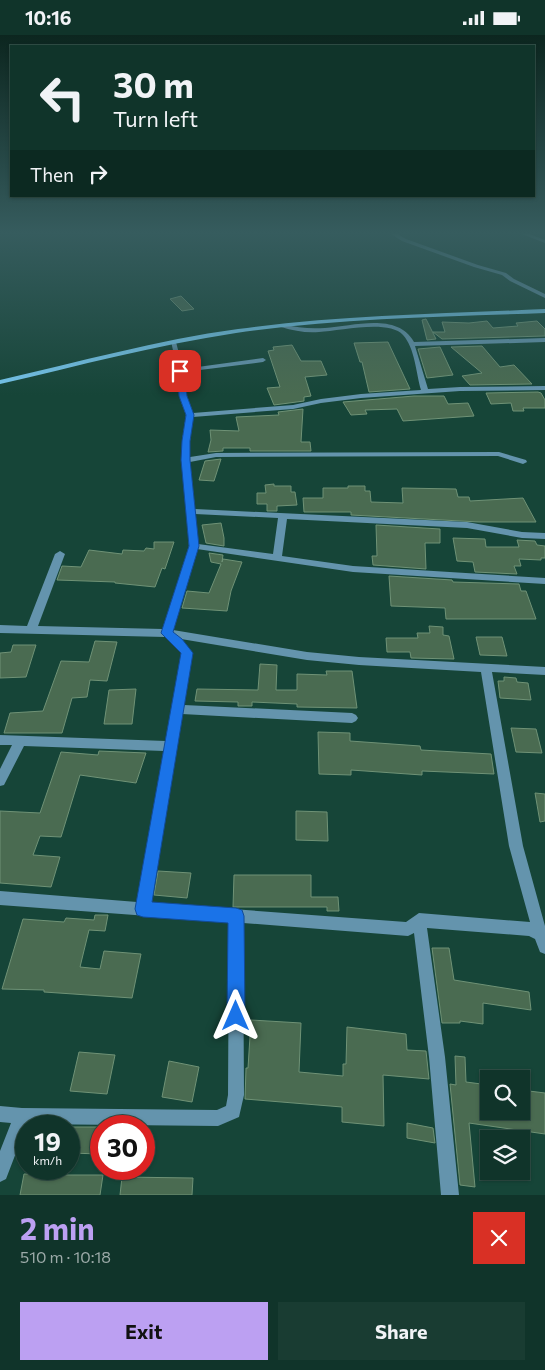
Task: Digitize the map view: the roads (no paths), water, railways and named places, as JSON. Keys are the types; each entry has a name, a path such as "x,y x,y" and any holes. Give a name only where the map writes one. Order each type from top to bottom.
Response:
{"main road":[{"path":"0,381 173,342 239,330 545,311"}],"street":[{"path":"527,286 545,296"},
{"path":"283,326 293,329 311,330 353,326 392,326 404,331 411,344 424,392"},
{"path":"411,344 545,340"},
{"path":"167,633 194,546 186,460 186,441 190,415 183,396 180,371 173,342"},
{"path":"180,371 263,360"},
{"path":"190,415 293,407 339,398 460,389 545,387"},
{"path":"186,460 216,455 499,454 524,462"},
{"path":"191,511 467,525 522,535 545,536"},
{"path":"277,558 283,515"},
{"path":"194,546 353,569 545,581"},
{"path":"31,629 60,554"},
{"path":"0,629 167,633 307,656 358,661 545,671"},
{"path":"143,909 187,653 167,633"},
{"path":"486,667 516,846 542,941"},
{"path":"177,709 352,718"},
{"path":"0,740 171,746"},
{"path":"0,781 20,741"},
{"path":"0,898 408,929 419,920 530,929 542,941"},
{"path":"80,1117 218,1118 233,1111 236,1095 236,916"},
{"path":"419,920 430,982 450,1195"},
{"path":"0,1114 15,1116"},
{"path":"0,1173 15,1135"}]}
